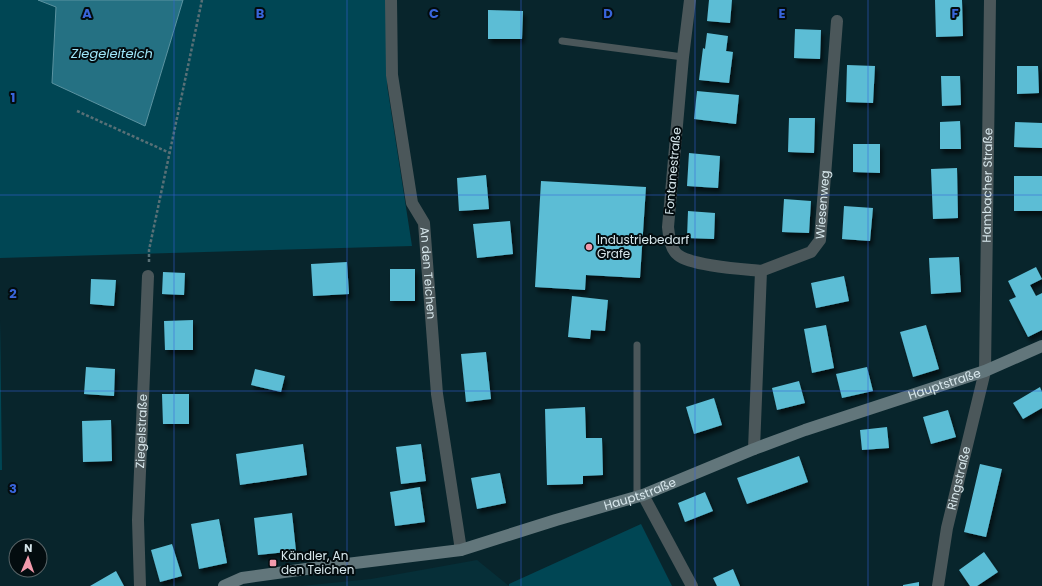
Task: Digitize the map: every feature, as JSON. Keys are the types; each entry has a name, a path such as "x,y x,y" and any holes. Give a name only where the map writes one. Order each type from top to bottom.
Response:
{"street":[{"name":"An den Teichen","path":"391,0 392,75 412,203 424,223 437,394 461,550"},
{"name":"Fontanestraße","path":"690,0 683,57 668,227 670,242 677,255 691,262 761,272"},
{"name":"Hambacher Straße","path":"985,371 990,0"},
{"name":"Wiesenweg","path":"761,272 811,252 820,240 837,20"},
{"path":"754,449 761,272"},
{"name":"Ziegelstraße","path":"140,586 138,504 148,276"},
{"name":"Hauptstraße","path":"224,586 242,578 461,550 556,520 640,496 754,449 811,428 985,371 1042,346"},
{"name":"Ringstraße","path":"938,586 947,528 985,371"},
{"path":"640,496 692,586"}],"lane":[{"path":"562,41 683,57"},
{"path":"637,345 640,496"}],"path":[{"path":"148,276 149,250 202,0"},
{"path":"77,111 170,153"}],"shaded area":[{"path":"0,0 38,0 56,7 52,83 145,126 183,0 388,0 387,85 412,246 0,258"},
{"path":"0,320 2,470 0,470"},
{"path":"641,524 672,586 509,586 509,584"},
{"path":"477,560 509,586 301,586 371,579"}],"water":[{"name":"Ziegeleiteich","path":"38,0 183,0 145,126 52,83 56,7"}],"building":[{"path":"709,0 732,0 730,23 707,21"},
{"path":"935,0 962,0 963,36 936,37"},
{"path":"488,10 523,11 522,39 488,39"},
{"path":"795,29 821,30 820,59 794,58"},
{"path":"707,33 728,36 726,51 733,52 729,83 699,80 703,48 705,49"},
{"path":"847,65 875,66 873,103 846,102"},
{"path":"1017,66 1038,66 1039,93 1017,94"},
{"path":"941,76 960,76 961,105 942,106"},
{"path":"697,91 739,95 736,124 694,119"},
{"path":"789,118 815,118 814,153 788,152"},
{"path":"960,121 961,149 940,149 940,122"},
{"path":"1015,122 1042,123 1042,148 1014,147"},
{"path":"853,144 880,144 880,173 853,172"},
{"path":"689,153 720,156 718,188 687,186"},
{"path":"957,168 958,218 933,219 931,169"},
{"path":"486,175 489,209 459,211 457,178"},
{"path":"1014,176 1042,176 1042,211 1014,211"},
{"name":"Industriebedarf Grafe","path":"541,181 646,187 640,278 586,275 585,290 535,287"},
{"path":"784,199 811,201 809,233 782,232"},
{"path":"844,206 873,208 870,241 842,239"},
{"path":"688,211 715,213 714,239 687,238"},
{"path":"510,221 513,254 477,258 473,224"},
{"path":"959,257 961,292 931,294 929,258"},
{"path":"347,262 349,294 313,296 311,264"},
{"path":"1036,267 1042,279 1030,285 1036,296 1042,293 1042,330 1028,337 1009,300 1016,297 1008,281"},
{"path":"390,269 415,269 415,301 390,301"},
{"path":"163,272 185,273 184,295 162,294"},
{"path":"844,276 849,301 816,308 811,283"},
{"path":"91,279 116,280 114,306 90,304"},
{"path":"572,296 608,300 605,331 591,330 590,339 568,337"},
{"path":"193,320 193,350 165,350 164,321"},
{"path":"826,325 834,368 812,373 804,329"},
{"path":"926,325 939,369 913,377 900,332"},
{"path":"486,352 491,399 466,402 461,354"},
{"path":"86,367 115,369 114,396 84,394"},
{"path":"867,367 873,391 842,398 836,374"},
{"path":"255,369 285,376 281,392 251,385"},
{"path":"799,381 805,403 777,410 772,388"},
{"path":"1040,387 1042,392 1042,408 1023,419 1013,403"},
{"path":"162,394 189,394 189,424 163,424"},
{"path":"714,398 722,425 694,434 686,407"},
{"path":"585,407 586,438 602,438 603,475 583,476 583,484 547,485 545,409"},
{"path":"948,410 956,437 931,444 923,417"},
{"path":"111,420 112,461 83,462 82,421"},
{"path":"887,427 889,448 862,450 860,430"},
{"path":"303,444 307,475 240,485 236,454"},
{"path":"421,444 426,481 401,484 396,447"},
{"path":"799,456 808,482 747,504 737,478"},
{"path":"980,464 1002,469 986,537 964,532"},
{"path":"500,473 506,503 477,509 471,478"},
{"path":"420,487 425,522 395,526 390,492"},
{"path":"705,492 713,511 685,522 678,503"},
{"path":"292,513 296,551 258,555 254,518"},
{"path":"219,519 227,563 199,569 191,524"},
{"path":"172,544 182,576 160,582 151,550"},
{"path":"984,552 998,572 977,586 970,586 959,570"},
{"path":"733,569 740,586 717,586 713,578"},
{"path":"116,571 124,586 90,586"},
{"path":"919,582 919,586 903,586 903,585"}],"place":[{"name":"Industriebedarf Grafe","path":"589,247"},
{"name":"Kändler, An den Teichen","path":"273,563"}]}
